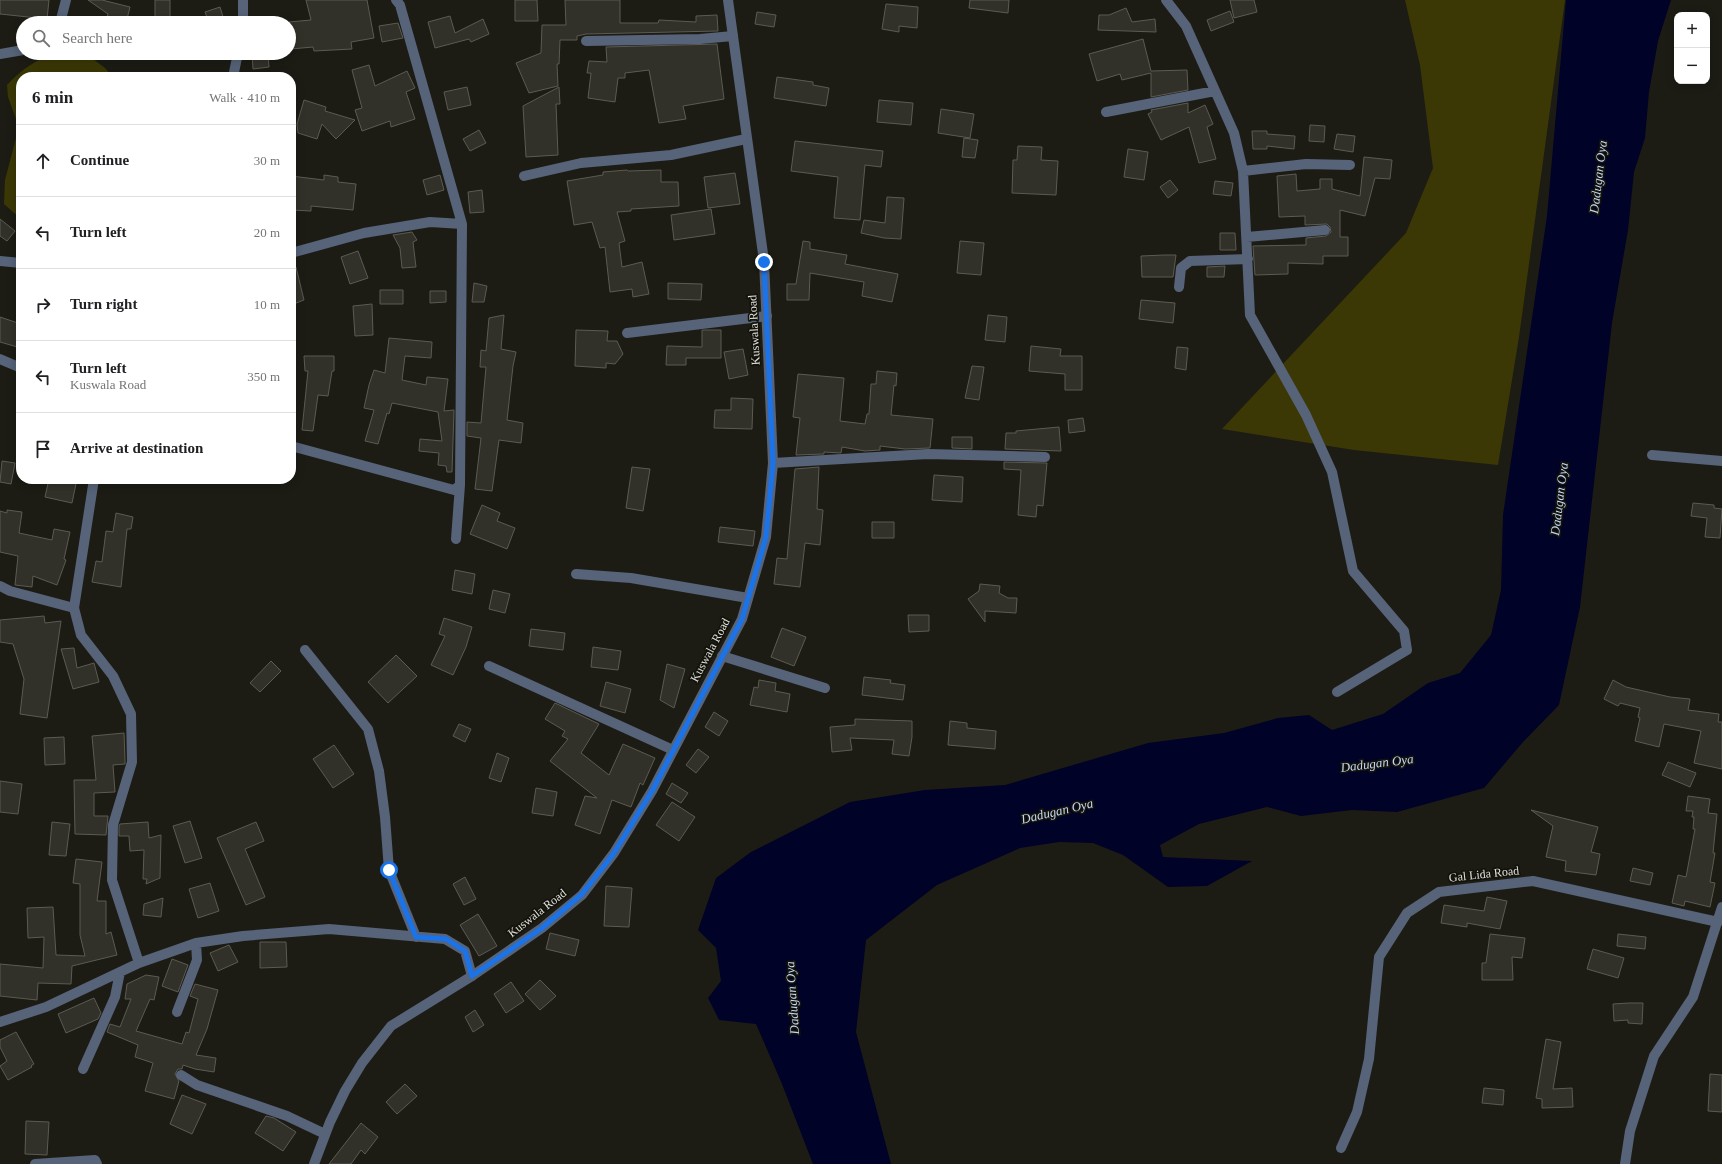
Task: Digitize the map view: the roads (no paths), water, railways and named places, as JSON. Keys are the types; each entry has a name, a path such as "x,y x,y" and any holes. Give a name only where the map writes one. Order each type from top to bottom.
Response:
{"street":[{"path":"62,16 66,0"},
{"path":"243,0 243,16"},
{"path":"396,0 400,5 462,224 460,485 456,539"},
{"name":"Kuswala Road","path":"314,1164 325,1134 345,1091 362,1063 391,1026 472,976 542,928 582,894 614,853 652,791 742,619 766,537 773,463 767,316 760,227 746,139 728,0"},
{"path":"1166,0 1186,26 1214,92 1234,133 1243,171 1250,315 1306,415 1332,472 1352,572 1404,631 1407,650 1337,692"},
{"path":"586,41 700,39 732,36"},
{"path":"0,54 16,51"},
{"path":"234,72 237,60"},
{"path":"1106,112 1214,92"},
{"path":"524,176 582,163 671,155 746,139"},
{"path":"1243,171 1306,164 1350,165"},
{"path":"296,252 364,233 430,222 462,224"},
{"path":"1247,237 1325,230"},
{"path":"1179,287 1181,268 1190,261 1248,260"},
{"path":"0,261 16,263"},
{"path":"627,333 767,316"},
{"path":"0,359 16,366"},
{"path":"296,447 454,490 460,485"},
{"path":"773,463 928,454 1045,457"},
{"path":"1652,455 1722,461"},
{"path":"93,484 74,608 81,635 113,676 131,714 132,762 113,825 112,880 139,963"},
{"path":"576,574 631,578 748,598"},
{"path":"0,586 10,591 74,608"},
{"path":"305,650 368,729 379,771 385,817 389,870 416,937"},
{"path":"722,656 825,688"},
{"path":"489,666 673,750"},
{"name":"Gal Lida Road","path":"1341,1148 1356,1112 1368,1059 1379,957 1407,913 1439,892 1533,881 1718,922"},
{"path":"1626,1164 1630,1131 1654,1056 1693,997 1722,907"},
{"path":"0,1022 46,1007 139,963 196,943 243,936 329,929 446,939 465,951 472,976"},
{"path":"177,1012 197,960 196,943"},
{"path":"82,1069 115,997 120,972"},
{"path":"181,1075 196,1085 287,1116 325,1134"},
{"path":"35,1164 95,1160 97,1164"}],"water":[{"name":"Dadugan Oya","path":"1566,0 1671,0 1658,41 1649,92 1645,138 1634,172 1628,230 1612,323 1580,607 1559,705 1523,742 1484,788 1397,812 1352,810 1301,816 1267,807 1199,824 1160,845 1163,857 1252,861 1207,886 1168,887 1123,855 1093,843 1059,842 1020,848 937,885 866,940 856,1032 891,1164 813,1164 782,1084 756,1024 719,1020 708,998 721,981 716,948 698,930 716,878 751,852 850,802 925,790 1005,785 1148,743 1224,733 1278,718 1309,715 1332,730 1383,714 1428,683 1460,673 1491,635 1501,590 1503,515 1547,216"}]}
